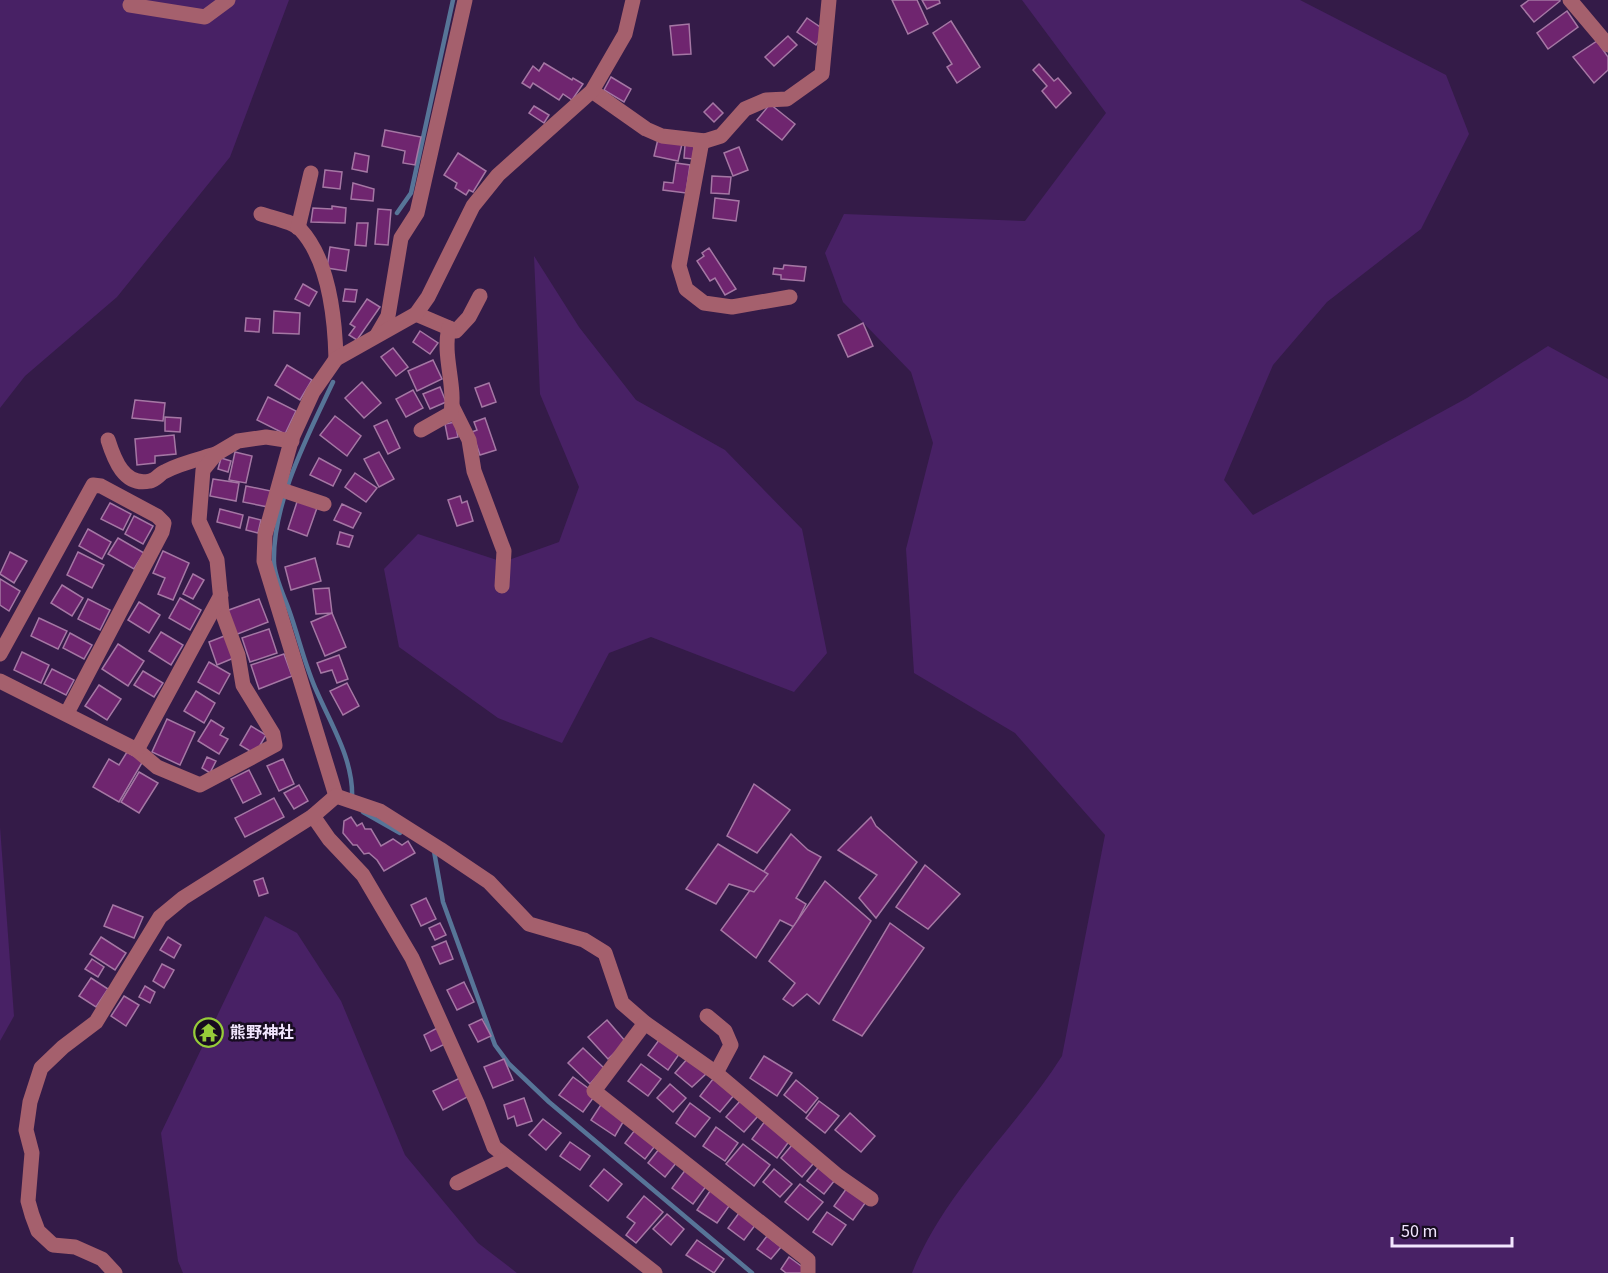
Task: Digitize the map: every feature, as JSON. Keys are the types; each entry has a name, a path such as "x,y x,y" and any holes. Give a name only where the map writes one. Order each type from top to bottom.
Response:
{"street":[{"path":"130,5 205,17 228,0"},
{"path":"375,337 388,316 401,238 417,213 465,0"},
{"path":"336,796 264,561 266,535 286,490 292,441 313,392 336,359 416,314 428,297 473,206 498,175 592,91 625,34 633,0"},
{"path":"592,91 646,129 662,136 702,141 721,135 746,109 766,100 787,99 822,74 829,0"},
{"path":"1570,0 1608,45"},
{"path":"702,141 679,266 686,289 704,303 732,307 790,297"},
{"path":"298,228 311,173"},
{"path":"261,214 298,228 315,251 326,283 336,335 336,359"},
{"path":"416,314 456,331 469,317 480,296"},
{"path":"421,430 451,413 450,359 445,342 449,328"},
{"path":"452,406 469,440 474,471 504,551 502,586"},
{"path":"108,440 114,459 123,472 136,482 152,481 165,471 216,454 238,441 266,437 292,441"},
{"path":"0,681 137,750 157,767 200,785 274,745 273,734 243,685 238,655 222,612 217,560 199,521 203,470 216,454"},
{"path":"0,654 93,485 101,486 157,516 164,524 162,532 67,713"},
{"path":"286,490 324,504"},
{"path":"137,750 221,595"},
{"path":"115,1273 102,1259 75,1247 53,1245 38,1232 28,1201 32,1153 27,1130 30,1102 41,1068 63,1047 96,1022 160,918 183,898 313,816 336,796"},
{"path":"336,796 380,811 489,882 529,924 584,939 605,953 622,1003 645,1023 716,1073 838,1176 871,1199"},
{"path":"313,816 329,839 363,875 412,958 477,1103 494,1147 655,1273"},
{"path":"707,1016 725,1031 731,1045 716,1073"},
{"path":"645,1023 594,1091 808,1260 808,1273"},
{"path":"457,1183 507,1158"}],"shaded area":[{"path":"0,0 289,0 230,157 117,297 25,376 0,408"},
{"path":"1022,0 1300,0 1446,75 1469,134 1421,229 1327,302 1273,365 1224,480 1253,515 1467,398 1548,346 1608,379 1608,1273 912,1273 943,1214 1062,1056 1105,835 1015,733 914,673 906,549 933,443 911,372 843,302 825,253 844,214 1025,221 1106,113"},
{"path":"534,256 579,327 636,400 725,450 802,529 827,653 794,692 651,637 609,653 562,743 498,718 399,647 384,569 418,534 503,562 559,542 579,487 540,394"},
{"path":"0,827 14,1016 0,1041"},
{"path":"265,916 297,933 341,1001 405,1155 478,1243 517,1273 183,1273 178,1261 161,1133"}],"building":[{"path":"892,0 917,0 928,24 908,34"},
{"path":"922,0 939,0 940,3 927,9"},
{"path":"1529,0 1560,1 1534,22 1521,6"},
{"path":"1567,11 1578,27 1548,49 1537,33"},
{"path":"807,18 826,31 816,45 797,32"},
{"path":"951,21 980,67 957,83 947,67 952,64 933,33"},
{"path":"689,24 691,54 673,55 670,26"},
{"path":"788,36 797,45 774,66 765,57"},
{"path":"1597,41 1608,57 1608,70 1594,83 1573,57"},
{"path":"544,63 583,84 572,100 563,94 559,100 533,83 530,88 522,83 533,66 539,71"},
{"path":"1039,64 1054,81 1058,78 1071,93 1056,108 1042,91 1047,86 1033,70"},
{"path":"611,77 631,89 624,102 604,90"},
{"path":"713,103 723,113 714,122 704,112"},
{"path":"770,104 795,124 782,140 757,120"},
{"path":"534,106 549,115 544,123 529,113"},
{"path":"385,130 421,137 415,165 403,163 405,151 382,146"},
{"path":"658,139 682,144 678,161 654,156"},
{"path":"685,145 694,146 693,159 684,158"},
{"path":"739,147 748,170 733,176 724,153"},
{"path":"355,153 369,156 367,172 352,169"},
{"path":"458,153 486,171 473,192 469,190 466,195 455,188 457,183 444,175"},
{"path":"676,163 690,165 686,193 663,190 664,182 673,183"},
{"path":"325,170 342,172 340,189 323,187"},
{"path":"712,176 731,177 729,194 711,193"},
{"path":"353,183 374,189 373,201 351,199"},
{"path":"715,198 739,201 736,221 713,218"},
{"path":"332,206 346,208 345,223 311,222 313,208 332,209"},
{"path":"378,209 391,210 388,245 375,244"},
{"path":"357,223 368,223 366,246 355,245"},
{"path":"330,247 349,250 346,271 327,268"},
{"path":"709,248 736,289 725,295 715,278 710,281 697,261"},
{"path":"784,265 806,267 804,281 781,279 781,275 773,274 774,268 783,269"},
{"path":"303,284 317,292 309,306 295,299"},
{"path":"345,289 357,290 355,302 343,301"},
{"path":"367,299 380,307 357,340 349,335 355,327 350,324"},
{"path":"274,311 300,313 299,334 273,333"},
{"path":"246,318 260,319 259,332 245,331"},
{"path":"863,323 873,346 848,357 838,335"},
{"path":"420,331 438,343 430,354 413,342"},
{"path":"393,348 408,367 396,376 381,357"},
{"path":"433,360 442,379 417,391 408,371"},
{"path":"287,365 312,380 300,400 275,385"},
{"path":"362,382 381,403 364,418 345,398"},
{"path":"489,383 496,402 482,407 475,388"},
{"path":"440,387 446,402 430,409 423,394"},
{"path":"413,390 423,408 406,417 396,399"},
{"path":"268,397 296,411 285,434 257,420"},
{"path":"135,400 165,403 163,421 132,418"},
{"path":"335,416 361,436 347,456 320,435"},
{"path":"165,417 181,418 180,432 165,431"},
{"path":"485,418 496,450 480,455 472,432 477,430 474,422"},
{"path":"387,420 400,448 388,454 374,426"},
{"path":"455,422 458,437 448,439 445,424"},
{"path":"174,435 176,454 155,456 155,463 137,465 135,439"},
{"path":"235,452 252,456 246,483 229,480"},
{"path":"379,452 394,479 379,487 364,459"},
{"path":"221,458 231,461 228,472 218,469"},
{"path":"319,458 341,470 333,486 310,475"},
{"path":"355,473 377,488 366,502 345,487"},
{"path":"213,479 239,483 236,501 210,496"},
{"path":"246,486 271,491 268,507 243,502"},
{"path":"460,496 462,503 467,501 473,521 457,526 448,500"},
{"path":"298,499 318,505 307,536 288,529"},
{"path":"110,503 131,514 123,530 101,519"},
{"path":"342,504 361,513 353,528 334,520"},
{"path":"220,509 243,515 240,528 217,522"},
{"path":"134,516 153,526 143,544 125,534"},
{"path":"249,517 261,520 258,533 246,530"},
{"path":"88,529 111,542 102,559 79,546"},
{"path":"340,532 353,536 349,547 337,544"},
{"path":"118,538 144,553 134,569 108,554"},
{"path":"163,551 189,563 173,600 158,594 165,578 153,573"},
{"path":"10,552 27,561 14,583 0,574"},
{"path":"78,552 104,565 92,588 67,575"},
{"path":"315,558 321,581 291,590 285,567"},
{"path":"193,574 204,580 193,599 183,594"},
{"path":"0,579 20,591 9,611 0,605"},
{"path":"62,585 83,598 72,616 51,603"},
{"path":"329,588 332,613 316,614 313,589"},
{"path":"180,598 201,610 190,630 169,618"},
{"path":"88,599 110,610 100,630 78,619"},
{"path":"259,599 268,622 235,635 226,611"},
{"path":"139,602 160,615 149,633 128,620"},
{"path":"332,613 346,647 325,656 311,622"},
{"path":"39,618 67,631 58,649 31,636"},
{"path":"269,629 277,653 250,662 242,638"},
{"path":"161,632 183,645 171,665 149,651"},
{"path":"70,633 92,645 84,659 63,648"},
{"path":"227,635 236,657 217,665 209,642"},
{"path":"118,644 144,661 128,686 102,669"},
{"path":"22,652 49,665 41,683 14,670"},
{"path":"284,654 292,676 259,689 251,665"},
{"path":"339,655 348,679 337,683 332,670 321,673 317,663"},
{"path":"209,662 230,674 219,694 198,682"},
{"path":"52,669 74,680 66,695 44,684"},
{"path":"143,671 163,683 154,697 134,685"},
{"path":"347,683 359,706 343,715 330,691"},
{"path":"99,685 121,699 107,720 85,706"},
{"path":"196,691 215,703 204,723 184,711"},
{"path":"167,719 195,732 180,765 152,752"},
{"path":"211,720 224,728 220,735 228,739 219,754 198,741"},
{"path":"251,726 266,735 255,754 240,745"},
{"path":"127,752 143,761 119,802 93,787 109,759 119,765"},
{"path":"207,757 216,761 210,773 202,768"},
{"path":"283,759 294,784 279,791 267,766"},
{"path":"249,770 261,794 243,803 231,779"},
{"path":"139,772 158,783 139,813 121,802"},
{"path":"754,784 790,810 757,853 727,836"},
{"path":"299,785 308,801 294,809 284,793"},
{"path":"274,798 284,817 245,837 235,818"},
{"path":"351,817 357,826 362,823 365,829 371,829 381,846 393,839 402,845 408,841 415,853 384,871 377,860 369,853 364,854 343,833 344,821"},
{"path":"871,817 876,826 917,862 876,918 859,898 877,875 838,850"},
{"path":"791,834 808,850 821,857 796,898 806,904 794,927 780,920 756,958 721,930"},
{"path":"718,844 768,874 754,892 729,884 716,904 686,889"},
{"path":"925,865 960,894 928,929 896,907"},
{"path":"263,878 268,893 259,896 254,881"},
{"path":"825,881 871,921 819,1004 807,994 793,1006 783,999 795,983 769,961"},
{"path":"426,898 436,919 421,926 411,905"},
{"path":"113,905 143,917 134,938 104,926"},
{"path":"440,923 446,935 435,940 429,928"},
{"path":"890,923 924,948 862,1036 833,1020"},
{"path":"101,937 126,953 115,970 90,954"},
{"path":"168,937 181,945 174,958 160,950"},
{"path":"446,941 453,959 440,964 432,947"},
{"path":"92,959 104,967 98,977 85,969"},
{"path":"162,964 174,970 164,988 153,981"},
{"path":"91,978 108,989 96,1007 79,996"},
{"path":"464,982 474,1002 457,1010 447,990"},
{"path":"145,986 155,992 150,1003 139,997"},
{"path":"124,996 139,1005 126,1026 111,1016"},
{"path":"482,1019 491,1036 478,1042 469,1025"},
{"path":"607,1020 626,1042 608,1059 588,1037"},
{"path":"439,1027 447,1043 431,1051 424,1035"},
{"path":"662,1036 682,1050 668,1070 648,1055"},
{"path":"583,1048 604,1068 590,1084 568,1063"},
{"path":"764,1056 792,1073 777,1096 750,1078"},
{"path":"688,1058 708,1072 692,1087 675,1073"},
{"path":"504,1059 513,1080 493,1088 484,1067"},
{"path":"641,1064 661,1079 648,1096 628,1081"},
{"path":"573,1077 596,1094 583,1112 559,1095"},
{"path":"460,1078 469,1096 443,1110 433,1091"},
{"path":"713,1079 734,1095 720,1112 700,1096"},
{"path":"796,1080 818,1098 806,1113 784,1095"},
{"path":"670,1084 686,1098 673,1112 657,1098"},
{"path":"524,1098 532,1121 517,1126 514,1116 508,1119 504,1105"},
{"path":"604,1100 626,1117 615,1136 591,1120"},
{"path":"740,1101 758,1116 744,1132 726,1117"},
{"path":"819,1101 839,1116 825,1133 806,1118"},
{"path":"690,1103 710,1118 695,1137 676,1123"},
{"path":"850,1113 875,1136 861,1152 835,1130"},
{"path":"768,1117 793,1136 777,1158 752,1139"},
{"path":"543,1119 561,1133 546,1150 529,1135"},
{"path":"638,1126 658,1142 645,1159 625,1143"},
{"path":"716,1127 738,1143 725,1161 703,1146"},
{"path":"797,1139 818,1158 802,1177 781,1158"},
{"path":"570,1142 590,1156 580,1170 560,1156"},
{"path":"743,1144 770,1165 754,1186 726,1164"},
{"path":"659,1149 676,1163 665,1177 648,1163"},
{"path":"822,1163 838,1176 824,1194 807,1181"},
{"path":"604,1169 622,1184 608,1201 590,1186"},
{"path":"686,1169 707,1185 693,1204 672,1188"},
{"path":"774,1169 792,1184 780,1197 763,1182"},
{"path":"800,1184 823,1202 808,1220 785,1202"},
{"path":"849,1185 868,1199 853,1220 834,1206"},
{"path":"712,1188 732,1202 717,1223 697,1210"},
{"path":"644,1196 663,1212 636,1243 626,1235 635,1223 627,1217"},
{"path":"827,1212 846,1225 832,1245 813,1232"},
{"path":"739,1213 756,1224 744,1240 728,1228"},
{"path":"667,1214 684,1229 671,1245 653,1229"},
{"path":"767,1236 781,1247 771,1259 757,1249"},
{"path":"697,1240 724,1259 714,1273 686,1255"},
{"path":"789,1257 808,1271 806,1273 786,1273 781,1269"}],"waterway":[{"path":"397,213 411,193 453,0"},
{"path":"333,382 285,493 275,540 274,563 309,672 346,757 352,785 352,799"},
{"path":"363,812 400,833"},
{"path":"434,851 443,902 495,1045 509,1064 549,1102 752,1273"}],"place":[{"name":"熊野神社","path":"209,1032"}]}
